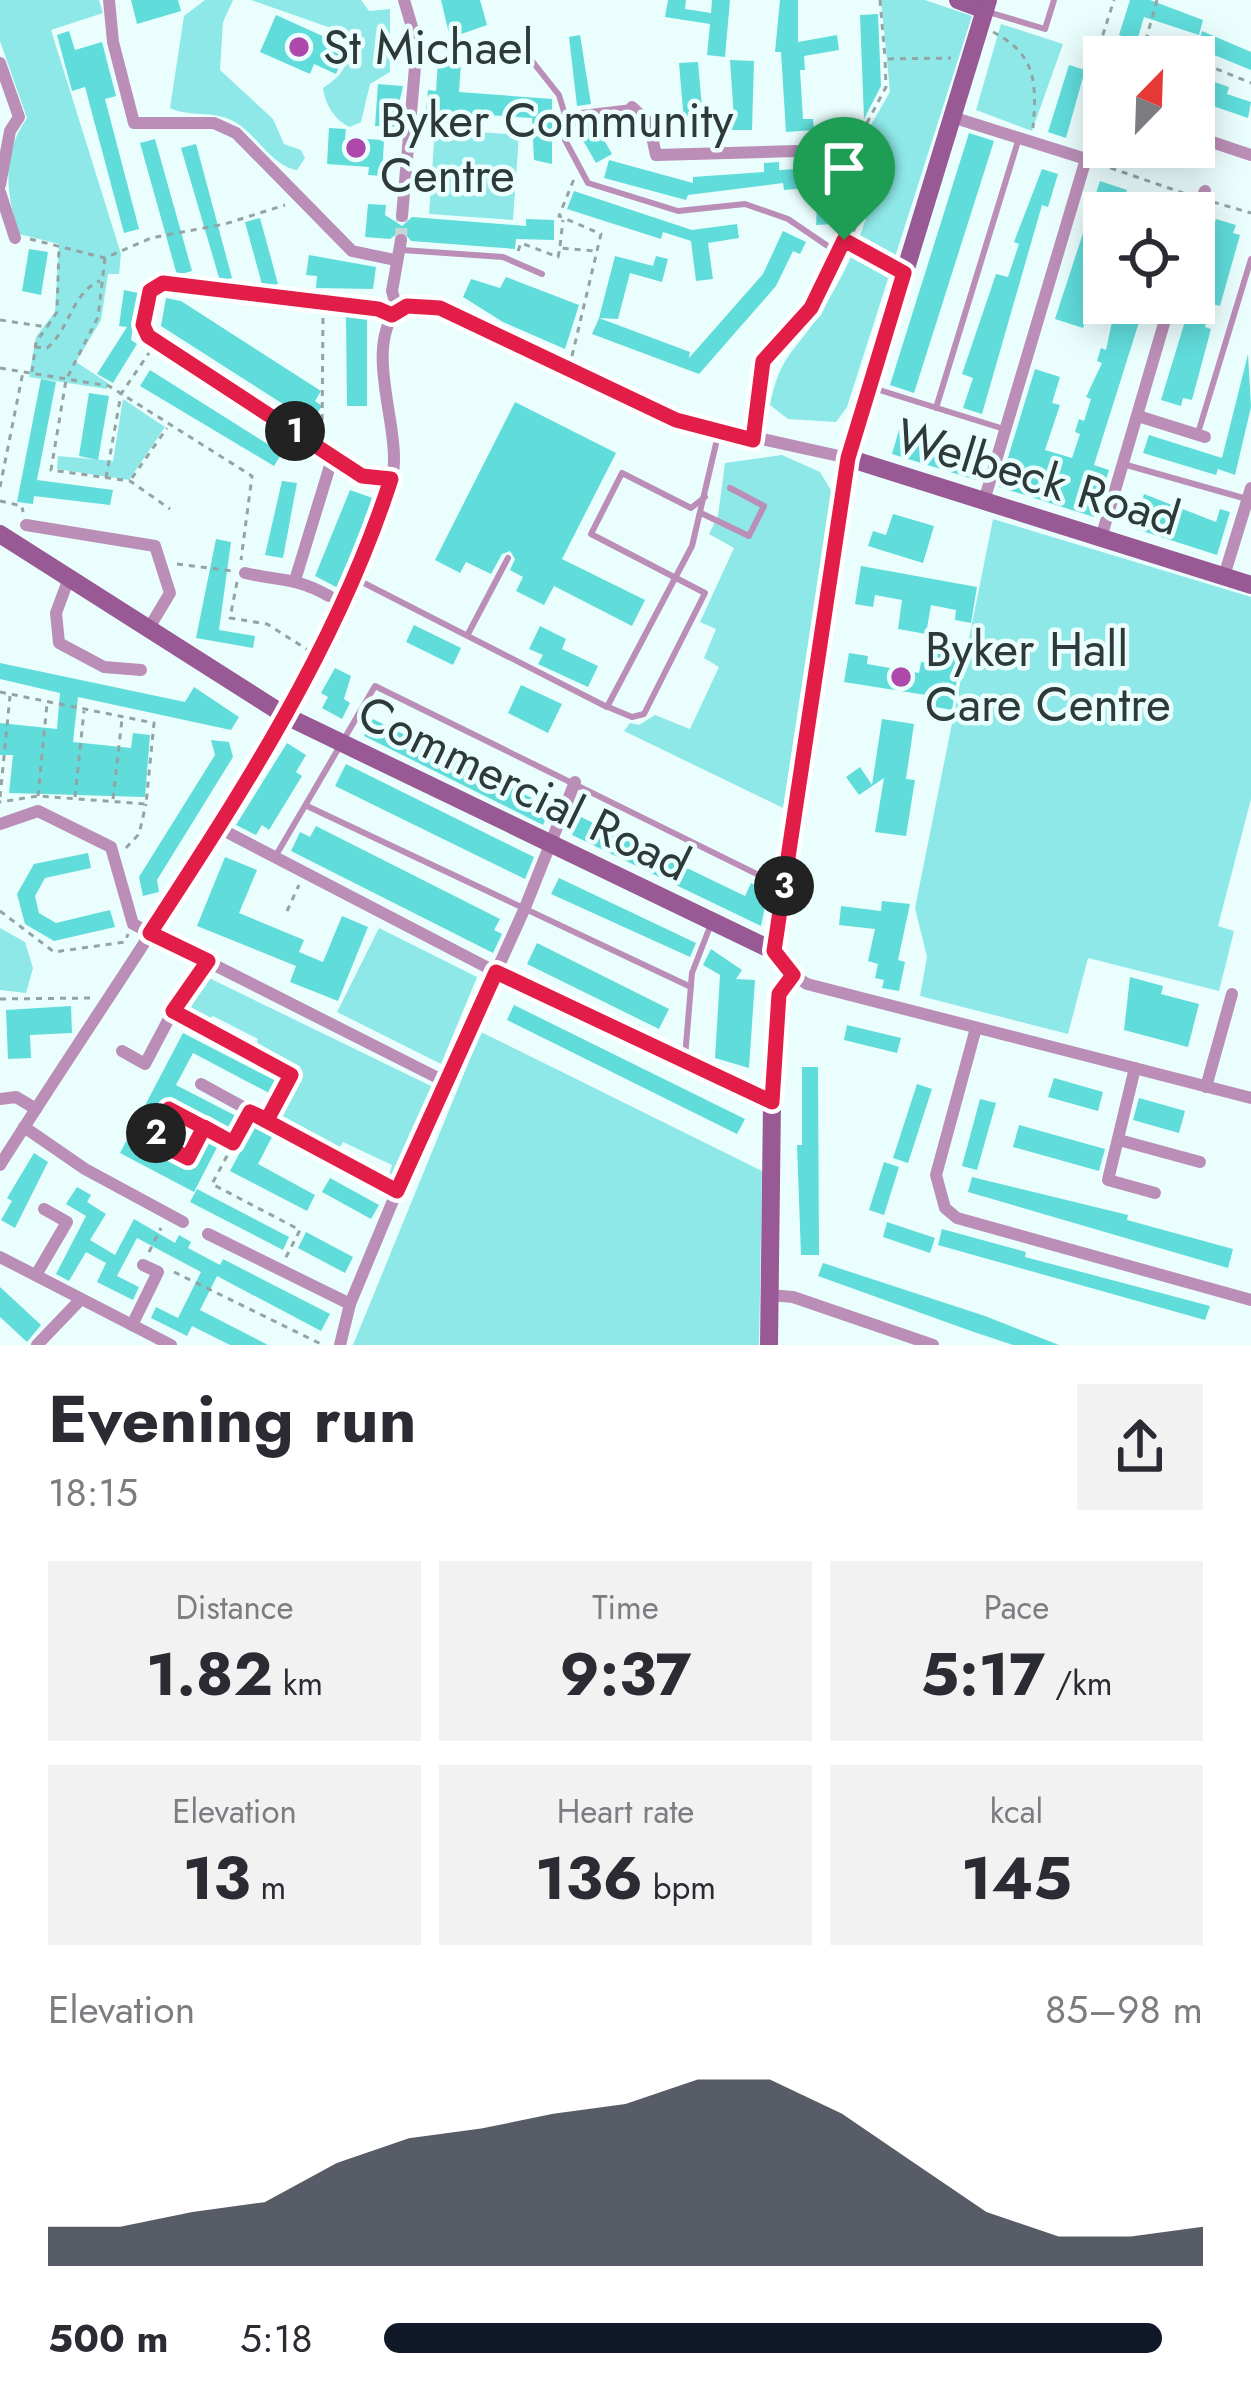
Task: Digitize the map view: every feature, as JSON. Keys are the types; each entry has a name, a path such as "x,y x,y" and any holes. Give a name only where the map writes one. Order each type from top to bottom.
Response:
{"main road":[{"path":"770,1345 772,1102 779,994 793,975 774,951 848,458 984,12 958,0"},
{"name":"Welbeck Road","path":"848,458 1251,585"},
{"name":"Commercial Road","path":"0,534 286,716 774,951"}],"street":[{"path":"0,1165 286,716 355,578 391,479 385,344 395,312 392,291 398,250 352,251 236,133 214,123 147,125 131,119 109,0"},
{"path":"402,216 417,44 404,0"},
{"path":"0,63 20,117 10,131 0,189 15,238"},
{"path":"632,106 649,123 656,155 796,151 860,177 864,188 811,308 763,361 753,440"},
{"path":"952,117 1083,158"},
{"path":"1215,143 1251,155"},
{"path":"985,501 1083,168"},
{"path":"163,283 150,291 143,325 157,342 362,476 391,479"},
{"name":"Welbeck Road","path":"395,312 440,308 676,420 848,458"},
{"path":"1101,538 1163,324"},
{"path":"1138,416 1201,436"},
{"path":"296,577 333,456"},
{"path":"1224,577 1249,498"},
{"path":"26,525 155,546 164,562 170,593 149,628"},
{"path":"245,572 274,580 296,577 328,596"},
{"path":"69,578 56,613 59,643 104,667 140,670"},
{"path":"340,1345 350,1304 397,1191 524,910 575,782"},
{"path":"0,824 38,811 111,847 133,924 446,1082"},
{"path":"219,827 496,972 772,1102"},
{"path":"122,1051 145,1064 173,1011 208,961"},
{"path":"793,975 807,984 1251,1098"},
{"path":"1206,1087 1232,994"},
{"path":"173,1011 291,1075 267,1120"},
{"path":"976,1028 936,1174 945,1208 958,1219 1251,1300"},
{"path":"1136,1069 1108,1180 1155,1193"},
{"path":"200,1084 397,1191"},
{"path":"0,1099 16,1097 37,1108"},
{"path":"24,1127 183,1222"},
{"path":"1118,1140 1199,1162"},
{"path":"36,1275 67,1222 44,1209"},
{"path":"208,1234 350,1304"},
{"path":"0,1257 171,1345"},
{"path":"132,1325 158,1272 143,1265"},
{"path":"770,1295 793,1297 933,1345"},
{"path":"37,1345 82,1299"}],"lane":[{"path":"984,12 1045,29 1054,0"},
{"path":"532,61 559,95 565,140 588,183 678,211 745,204 788,219 841,247"},
{"path":"565,115 632,106"},
{"path":"936,408 1025,140"},
{"path":"398,250 512,261 542,274"},
{"path":"1201,436 1251,259"},
{"path":"163,283 395,312"},
{"path":"870,387 1006,429"},
{"path":"608,706 704,514 719,431"},
{"path":"1123,464 1249,498"},
{"path":"355,578 632,717 650,708 705,593 591,534 622,473 691,508 708,495"},
{"path":"704,514 748,536 764,506 730,488"},
{"path":"468,634 508,558"},
{"path":"275,857 375,686 765,878"},
{"path":"307,806 691,987"},
{"path":"685,1061 691,987 712,922"}],"path":[{"path":"838,166 886,88 880,0"},
{"path":"1103,36 1114,0"},
{"path":"1147,36 1157,0"},
{"path":"984,12 1032,66 1037,86 1025,140"},
{"path":"885,59 970,57"},
{"path":"1215,68 1251,83"},
{"path":"568,369 602,234 559,216 579,166"},
{"path":"1116,168 1195,192"},
{"path":"1215,199 1251,212"},
{"path":"15,238 105,258 152,238 225,224 298,200"},
{"path":"512,261 521,243 558,256 564,218"},
{"path":"31,374 35,347 58,312 59,246"},
{"path":"841,247 904,273"},
{"path":"560,248 597,251"},
{"path":"105,258 98,317 66,380 51,470 130,481 170,509"},
{"path":"35,347 47,348 60,337 79,298 103,280"},
{"path":"318,447 323,302"},
{"path":"0,320 47,327"},
{"path":"106,478 121,394 157,342"},
{"path":"0,368 109,386 252,476"},
{"path":"0,487 23,372"},
{"path":"130,481 168,426"},
{"path":"0,501 22,506 26,525"},
{"path":"164,562 245,572"},
{"path":"0,692 154,723 139,834 116,858"},
{"path":"10,694 0,800 38,796 146,804"},
{"path":"38,796 48,702"},
{"path":"75,799 85,709"},
{"path":"113,802 122,717"},
{"path":"287,911 303,878"},
{"path":"0,911 54,952 125,942 133,924"},
{"path":"0,999 106,998"},
{"path":"204,1127 188,1158 153,1140 169,1109 204,1127 233,1143"},
{"path":"250,1112 212,1184 301,1230 280,1269"},
{"path":"143,1265 168,1214"},
{"path":"158,1272 166,1268 323,1345"}],"shaded area":[{"path":"0,0 99,0 103,13 51,30 121,254 119,274 108,274 101,320 76,362 108,383 107,389 29,377 36,337 55,312 59,244 19,234 15,219 8,174 13,146 27,118 0,41"},
{"path":"205,0 233,0 223,22 220,70 273,119 284,144 301,150 305,158 297,170 280,163 235,122 170,108 184,16"},
{"path":"251,0 361,0 369,11 390,9 390,72 370,84 361,122 350,127 340,121 328,106 323,88 343,69 347,42 331,28"},
{"path":"881,0 925,0 972,16 847,407 836,422 788,419 770,405 778,375 841,278 873,194 880,151 867,147 851,159 890,92"},
{"path":"1001,24 1063,44 1032,131 976,110"},
{"path":"435,129 519,135 513,220 429,214"},
{"path":"123,399 165,427 129,480 57,469 58,456 113,461"},
{"path":"782,455 820,472 832,492 783,808 624,731 630,723 639,725 655,715 690,729 719,667 704,658 716,629 700,622 734,548 709,534 718,516 725,463"},
{"path":"993,519 1251,597 1251,799 1218,926 1234,931 1219,991 1088,958 1068,1034 920,996 927,957 915,908"},
{"path":"0,928 25,942 33,968 26,993 0,990"},
{"path":"379,928 477,977 441,1064 337,1012"},
{"path":"207,977 433,1087 396,1179 389,1175 392,1165 343,1142 338,1150 273,1116 294,1072 255,1050 258,1039 213,1016 208,1020 189,1011"},
{"path":"481,1032 762,1171 759,1345 353,1345"}],"building":[{"path":"131,0 178,0 181,11 137,24"},
{"path":"441,0 480,0 487,25 450,38"},
{"path":"668,0 686,0 685,9 711,13 712,0 730,0 725,57 707,55 710,24 665,17"},
{"path":"780,0 798,0 798,42 837,35 839,50 804,56 805,70 800,70 803,119 813,119 814,130 786,132 781,52 775,52"},
{"path":"1130,0 1150,0 1203,20 1199,35 1144,17 1138,36 1119,35"},
{"path":"878,14 881,86 864,119 860,15"},
{"name":"St Michael","path":"276,15 338,43 335,51 344,55 336,74 314,64 310,74 260,52"},
{"path":"69,31 75,50 102,42 116,96 105,99 139,229 124,233 85,87 72,91 57,35"},
{"path":"580,35 591,104 577,106 569,37"},
{"path":"1215,37 1251,52 1251,70 1215,55"},
{"path":"730,60 754,61 752,130 728,130 728,119 734,119"},
{"path":"438,62 461,64 459,92 552,99 552,164 534,160 532,118 426,111 428,90 436,91"},
{"path":"698,62 703,119 712,119 713,131 685,133 679,63"},
{"path":"1069,65 1083,69 1066,138 1048,132"},
{"path":"1215,82 1229,87 1227,94 1251,102 1248,118 1215,107"},
{"path":"378,84 403,86 394,127 375,126"},
{"path":"592,119 612,154 596,163 573,123"},
{"name":"Byker Community Centre","path":"329,128 346,129 345,138 384,140 382,176 368,175 369,167 327,164"},
{"path":"969,133 994,141 914,393 890,385"},
{"path":"155,139 192,271 177,275 140,143"},
{"path":"196,144 232,278 220,281 181,148"},
{"path":"609,160 693,183 693,177 764,172 764,163 779,162 779,170 814,168 816,175 819,170 836,177 839,211 833,211 834,224 816,225 818,187 784,190 783,183 688,195 686,200 604,178"},
{"path":"1042,169 1058,174 1048,207 1042,205 982,414 963,408 973,378 962,374 996,274 1008,277 1019,244 1014,242"},
{"path":"1100,181 1127,190 1126,192 1096,192"},
{"path":"574,191 692,230 737,224 739,238 708,243 713,279 696,281 691,241 663,232 661,239 567,209"},
{"path":"368,204 386,205 385,215 402,226 412,217 526,226 526,219 554,220 554,240 516,239 515,249 411,241 402,230 390,239 365,237"},
{"path":"260,218 278,284 263,288 245,222"},
{"path":"1215,222 1236,225 1233,233 1240,235 1220,306 1215,305"},
{"path":"783,231 806,242 800,254 793,251 776,286 699,374 592,334 599,318 690,352 689,358 763,274"},
{"path":"1083,233 1083,328 1055,319"},
{"path":"29,249 48,252 41,295 22,291"},
{"path":"309,255 376,267 373,289 316,288 317,276 306,275"},
{"path":"615,256 653,266 656,256 668,259 662,282 630,273 618,319 599,318"},
{"path":"506,277 579,305 565,349 503,322 463,297 471,279 500,288"},
{"path":"124,290 138,293 131,340 137,344 113,383 97,374 127,327 119,326"},
{"path":"166,298 181,301 321,391 315,401 322,406 311,422 161,326"},
{"path":"346,316 367,318 367,406 347,406"},
{"path":"1112,324 1138,324 1094,465 1109,470 1094,517 999,487 1035,369 1060,377 1052,403 1060,405 1045,450 1072,458 1080,434 1075,432 1079,419 1084,421 1091,399 1086,397 1102,363 1097,361 1101,348 1106,350"},
{"path":"1184,324 1206,324 1211,329 1192,400 1183,398 1181,406 1161,400"},
{"path":"1248,354 1251,407 1235,475 1218,469 1216,475 1143,453 1149,435 1222,458"},
{"path":"150,370 282,453 274,466 140,386"},
{"path":"41,379 56,382 37,480 113,490 110,505 34,496 33,504 17,502"},
{"path":"89,393 109,396 98,460 79,456"},
{"path":"515,402 616,453 562,559 645,600 632,626 554,586 544,605 516,591 523,577 510,570 515,559 510,551 502,554 491,574 466,562 460,573 435,560"},
{"path":"899,430 983,457 976,480 892,454"},
{"path":"282,481 297,483 283,558 265,555"},
{"path":"350,490 375,499 340,589 315,576"},
{"path":"1144,494 1216,522 1220,509 1230,512 1217,555 1133,528"},
{"path":"893,514 934,526 923,563 868,546 873,531 886,535"},
{"path":"216,539 231,542 219,630 255,636 253,648 196,638"},
{"path":"861,566 977,587 971,623 955,620 956,610 931,605 926,634 898,629 902,600 875,595 873,607 855,604"},
{"path":"414,625 461,648 453,665 406,642"},
{"path":"540,626 566,639 562,649 598,666 588,687 538,664 543,655 529,649"},
{"name":"Byker Hall Care Centre","path":"935,643 962,648 952,710 924,705 926,695 844,682 849,653 868,656 867,664 919,673 921,662 932,663"},
{"path":"0,663 185,702 194,687 239,717 231,730 78,697 73,742 131,748 133,733 150,735 145,797 9,793 13,755 0,755 0,723 57,729 60,693 0,679"},
{"path":"335,668 351,676 344,699 350,703 342,719 322,708 328,697 321,693"},
{"path":"521,685 562,704 548,733 508,713"},
{"path":"373,719 538,801 543,792 556,798 543,825 364,736"},
{"path":"882,719 914,724 906,779 915,780 906,836 875,832 884,778 859,795 846,777 860,767 872,785"},
{"path":"211,740 229,742 233,757 157,880 159,892 143,896 139,877 215,755"},
{"path":"287,743 306,755 296,772 302,776 269,830 262,825 256,835 236,825"},
{"path":"346,764 534,857 525,879 335,786"},
{"path":"581,817 745,896 751,883 768,892 761,926 572,835"},
{"path":"316,826 500,919 494,930 502,934 493,953 291,851 300,832 310,837"},
{"path":"88,853 91,868 45,878 35,896 39,913 56,923 110,910 115,927 54,941 25,924 17,894 34,864"},
{"path":"225,857 257,870 239,913 304,940 299,952 323,962 342,916 368,927 338,1001 290,982 296,966 197,926"},
{"path":"559,878 696,943 690,957 551,894"},
{"path":"882,901 910,904 898,960 905,962 899,991 882,988 884,980 875,978 878,964 868,961 875,929 839,925 841,906 881,911"},
{"path":"537,943 669,1009 659,1029 527,964"},
{"path":"711,949 742,970 736,979 755,980 749,1068 715,1058 720,975 703,965"},
{"path":"1130,977 1163,986 1161,994 1199,1004 1188,1047 1124,1030"},
{"path":"514,1005 745,1119 737,1134 507,1020"},
{"path":"71,1006 72,1033 30,1035 31,1058 8,1059 6,1010"},
{"path":"847,1025 901,1038 897,1053 844,1040"},
{"path":"183,1033 276,1081 269,1093 193,1053 176,1085 273,1135 258,1164 315,1195 307,1211 230,1171 247,1139 227,1128 194,1192 120,1153","holes":["169,1098 214,1121 189,1168 145,1145"]},
{"path":"802,1067 818,1067 819,1255 801,1255 797,1145 802,1145"},
{"path":"1054,1078 1103,1092 1098,1111 1048,1097"},
{"path":"917,1084 932,1089 908,1163 893,1158"},
{"path":"1139,1098 1185,1111 1179,1133 1133,1120"},
{"path":"980,1099 996,1103 977,1170 962,1166"},
{"path":"1019,1125 1105,1149 1099,1171 1013,1147"},
{"path":"34,1153 48,1162 15,1228 1,1220 12,1201 7,1198"},
{"path":"884,1162 899,1167 884,1215 869,1210"},
{"path":"972,1177 1128,1215 1127,1220 1233,1249 1228,1268 968,1192"},
{"path":"330,1178 379,1205 371,1219 322,1192"},
{"path":"77,1187 91,1195 87,1202 106,1214 90,1240 115,1255 134,1219 175,1243 179,1235 191,1242 188,1248 220,1265 223,1259 330,1314 321,1331 217,1276 200,1310 268,1345 230,1345 192,1326 187,1336 151,1318 156,1307 178,1318 201,1272 137,1238 117,1276 139,1287 133,1300 97,1282 106,1263 86,1252 69,1281 56,1274 86,1216 66,1204"},
{"path":"197,1189 289,1237 283,1250 190,1202"},
{"path":"887,1222 935,1238 930,1253 883,1237"},
{"path":"942,1229 1026,1252 1025,1257 1210,1306 1205,1320 938,1245"},
{"path":"306,1232 353,1257 345,1273 298,1248"},
{"path":"823,1263 1059,1345 1013,1345 971,1331 818,1276"},
{"path":"0,1287 41,1325 27,1342 0,1317"}],"tunnel":[{"path":"401,240 402,216"}],"place":[{"name":"St Michael","path":"299,47"},
{"name":"Byker Community Centre","path":"356,148"},
{"name":"Byker Hall Care Centre","path":"901,677"}],"route":[{"path":"844,240 811,308 763,361 753,440 676,420 440,308 407,306 392,315 378,309 163,283 150,291 143,325 148,336 362,476 391,479 355,578 286,716 150,933 208,961 173,1011 291,1075 267,1120 250,1112 233,1143 204,1127 169,1109 153,1140 188,1158 204,1127 233,1143 250,1112 397,1191 496,972 772,1102 779,994 793,975 774,951 842,528 848,458 904,273 844,240"}]}
